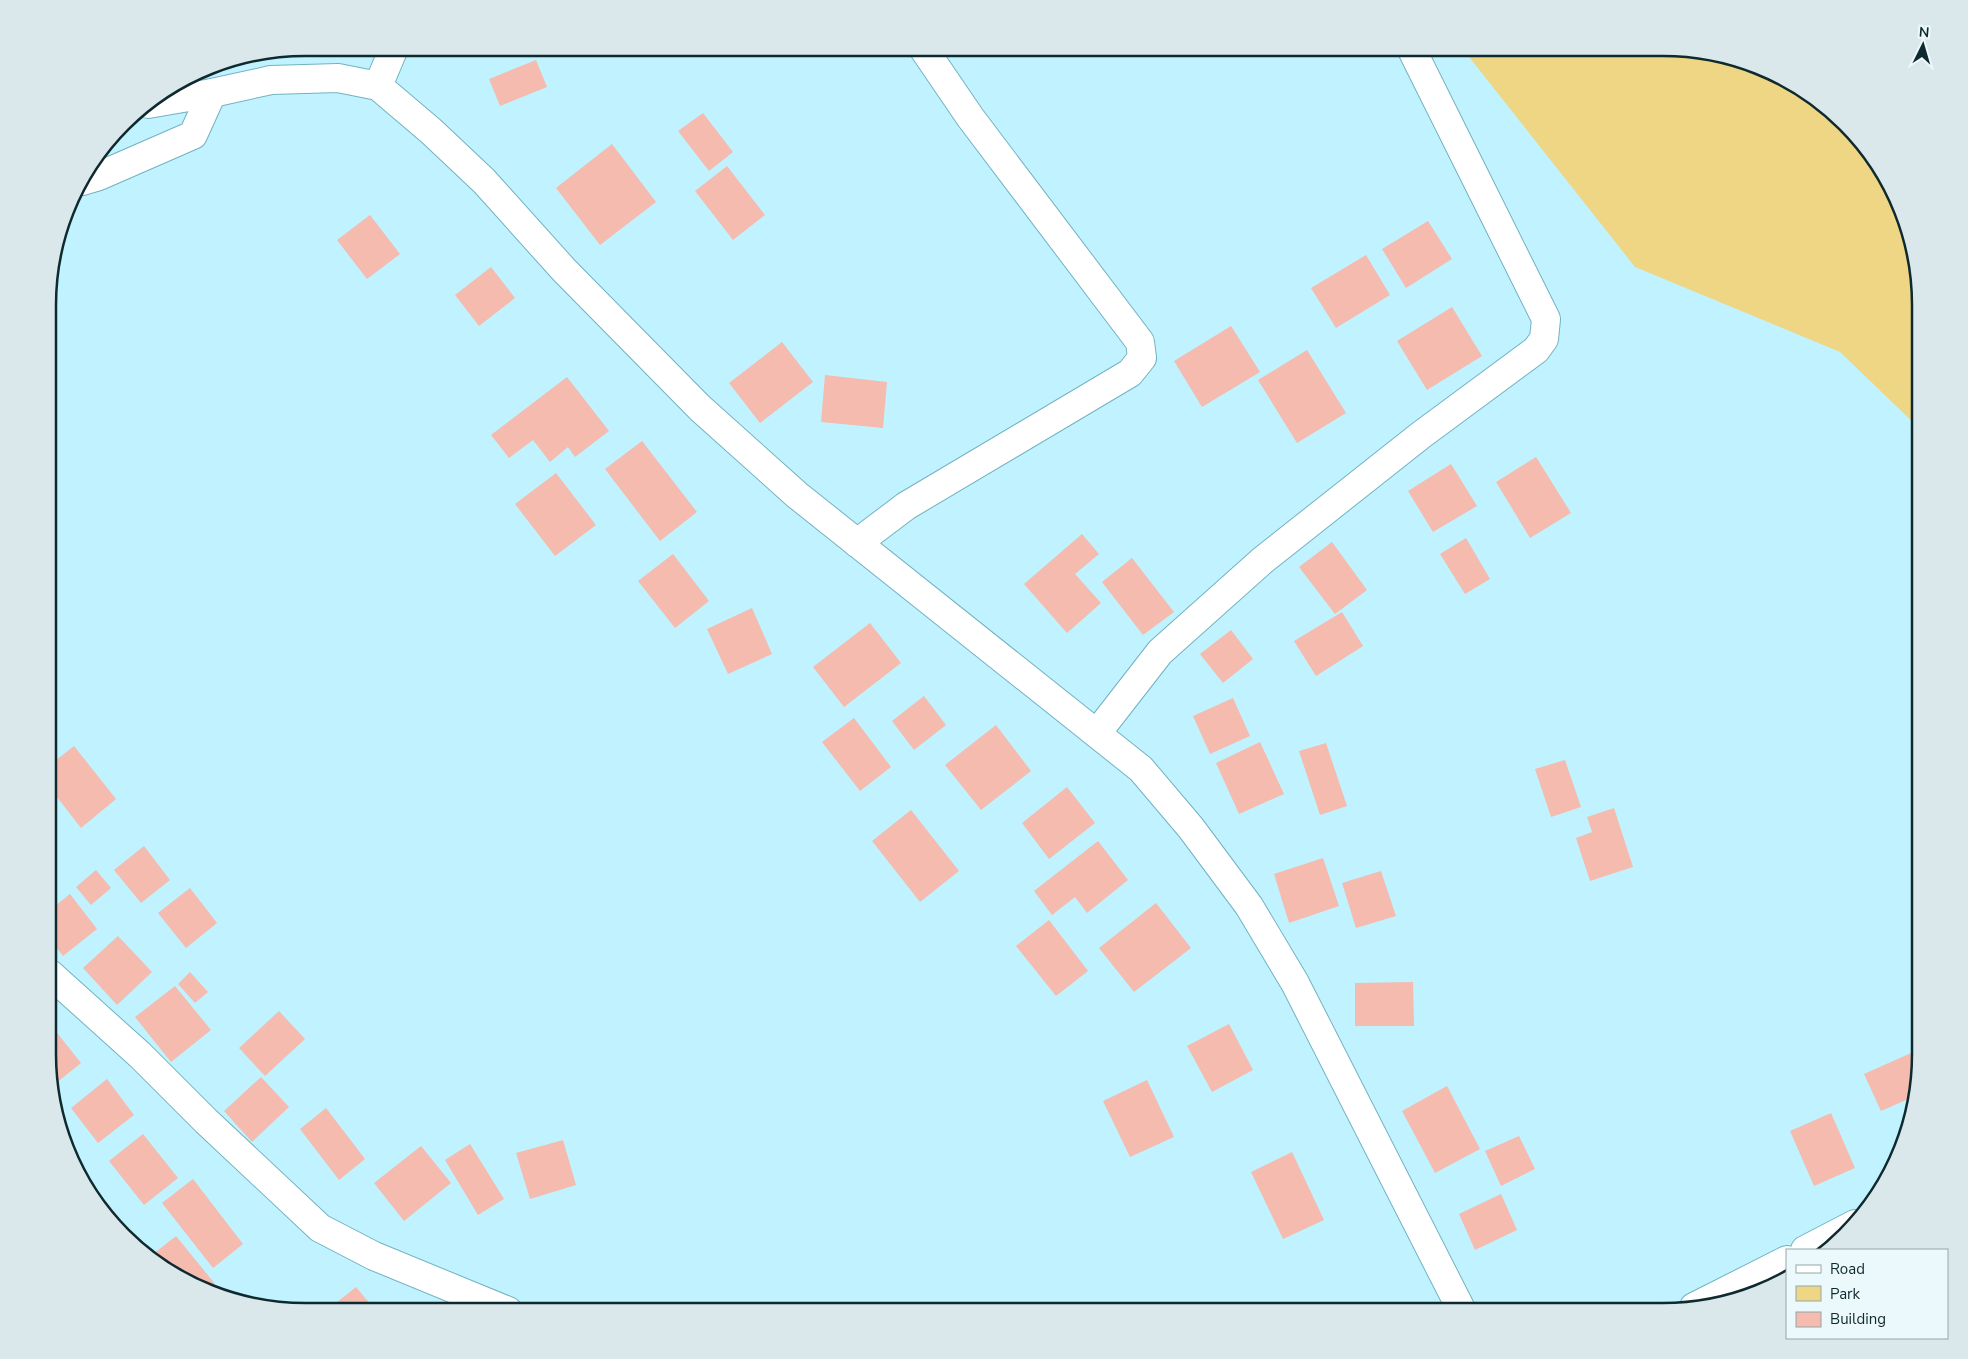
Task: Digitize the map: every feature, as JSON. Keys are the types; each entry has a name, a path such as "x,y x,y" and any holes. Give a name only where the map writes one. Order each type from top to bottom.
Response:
{"street":[{"path":"378,86 391,56"},
{"path":"857,543 906,506 1130,373 1142,358 1140,342 970,117 928,56"},
{"path":"1097,733 1160,652 1263,560 1421,435 1536,350 1544,339 1546,319 1415,56"},
{"path":"162,102 271,80 338,78 378,86 432,131 484,181 564,270 700,408 797,495 1141,769 1190,828 1249,906 1295,983 1458,1303"},
{"path":"92,178 193,135 212,93"},
{"path":"56,979 140,1055 206,1121 320,1228 374,1256 489,1303"},
{"path":"1807,1249 1833,1235"},
{"path":"1713,1298 1786,1261"}],"green space":[{"path":"1468,56 1662,56 1695,58 1743,69 1758,75 1801,98 1827,118 1850,141 1870,167 1886,195 1899,225 1910,273 1912,306 1912,421 1840,352 1635,267"}],"building":[{"path":"536,60 547,87 500,106 489,79"},
{"path":"703,113 733,152 709,171 678,131"},
{"path":"612,144 656,202 600,245 556,188"},
{"path":"727,166 765,215 733,240 695,191"},
{"path":"370,215 400,254 367,279 337,240"},
{"path":"1428,221 1452,259 1406,288 1382,249"},
{"path":"1366,255 1390,295 1336,328 1311,288"},
{"path":"491,267 515,298 479,326 455,295"},
{"path":"1452,307 1482,356 1427,390 1397,341"},
{"path":"1231,326 1260,372 1202,407 1174,361"},
{"path":"782,342 813,382 760,423 729,383"},
{"path":"1307,350 1346,413 1297,443 1258,380"},
{"path":"825,375 887,382 883,428 821,422"},
{"path":"567,377 609,431 575,457 568,447 550,462 533,440 509,458 491,435"},
{"path":"642,441 697,512 660,541 605,469"},
{"path":"1536,457 1571,513 1530,538 1496,482"},
{"path":"1451,464 1477,506 1433,532 1408,491"},
{"path":"556,473 596,525 555,556 515,504"},
{"path":"1082,534 1099,554 1075,574 1101,603 1067,633 1024,584"},
{"path":"1466,538 1490,579 1465,594 1440,554"},
{"path":"1332,542 1367,590 1335,614 1299,567"},
{"path":"673,554 709,601 675,628 638,581"},
{"path":"1132,558 1174,612 1143,635 1102,582"},
{"path":"752,608 772,654 728,674 707,629"},
{"path":"1342,612 1363,646 1316,676 1294,641"},
{"path":"870,623 901,663 844,707 813,667"},
{"path":"1231,630 1253,659 1223,683 1200,654"},
{"path":"924,696 946,725 914,750 892,721"},
{"path":"1233,698 1250,736 1210,754 1193,716"},
{"path":"854,718 891,767 860,791 822,742"},
{"path":"996,725 1031,771 981,810 945,765"},
{"path":"1260,742 1284,794 1239,814 1216,763"},
{"path":"1326,743 1347,806 1320,815 1299,751"},
{"path":"74,746 116,799 81,828 56,796 56,760"},
{"path":"1565,760 1581,807 1551,817 1535,769"},
{"path":"1067,787 1095,823 1049,859 1022,823"},
{"path":"1614,808 1633,867 1590,881 1576,838 1592,832 1587,817"},
{"path":"911,810 959,871 920,902 872,841"},
{"path":"1098,841 1128,880 1087,913 1075,897 1052,915 1034,891"},
{"path":"144,846 170,880 141,903 114,870"},
{"path":"1323,858 1339,906 1289,923 1274,874"},
{"path":"96,870 111,888 91,905 76,887"},
{"path":"1381,871 1396,916 1356,928 1342,883"},
{"path":"190,888 217,923 186,948 158,913"},
{"path":"70,894 97,929 63,956 56,947 56,905"},
{"path":"1156,903 1191,948 1134,992 1099,948"},
{"path":"1049,920 1088,971 1056,996 1016,946"},
{"path":"118,936 152,972 117,1005 83,968"},
{"path":"190,972 208,992 195,1003 178,984"},
{"path":"1413,982 1414,1026 1355,1026 1355,983"},
{"path":"175,986 211,1030 171,1062 135,1017"},
{"path":"279,1011 305,1039 265,1076 239,1048"},
{"path":"1229,1024 1253,1070 1212,1092 1187,1046"},
{"path":"56,1032 81,1063 58,1082"},
{"path":"1912,1053 1908,1099 1881,1111 1864,1074"},
{"path":"261,1077 289,1107 252,1142 224,1111"},
{"path":"107,1079 134,1115 98,1143 71,1108"},
{"path":"1147,1080 1174,1137 1130,1157 1103,1101"},
{"path":"1447,1086 1480,1149 1435,1173 1402,1111"},
{"path":"326,1108 365,1159 339,1180 300,1129"},
{"path":"1831,1113 1855,1168 1814,1186 1790,1131"},
{"path":"143,1134 178,1178 144,1205 109,1161"},
{"path":"1519,1136 1535,1169 1501,1186 1485,1151"},
{"path":"563,1140 576,1185 530,1199 516,1153"},
{"path":"470,1144 504,1199 478,1215 445,1160"},
{"path":"421,1146 451,1183 404,1221 374,1183"},
{"path":"1292,1152 1324,1220 1283,1239 1251,1172"},
{"path":"193,1179 243,1244 213,1268 162,1203"},
{"path":"97,1190 129,1230 118,1218"},
{"path":"1501,1194 1517,1230 1475,1250 1459,1214"},
{"path":"176,1236 215,1284 213,1285 195,1277 155,1252"},
{"path":"356,1287 369,1303 336,1303"}]}
